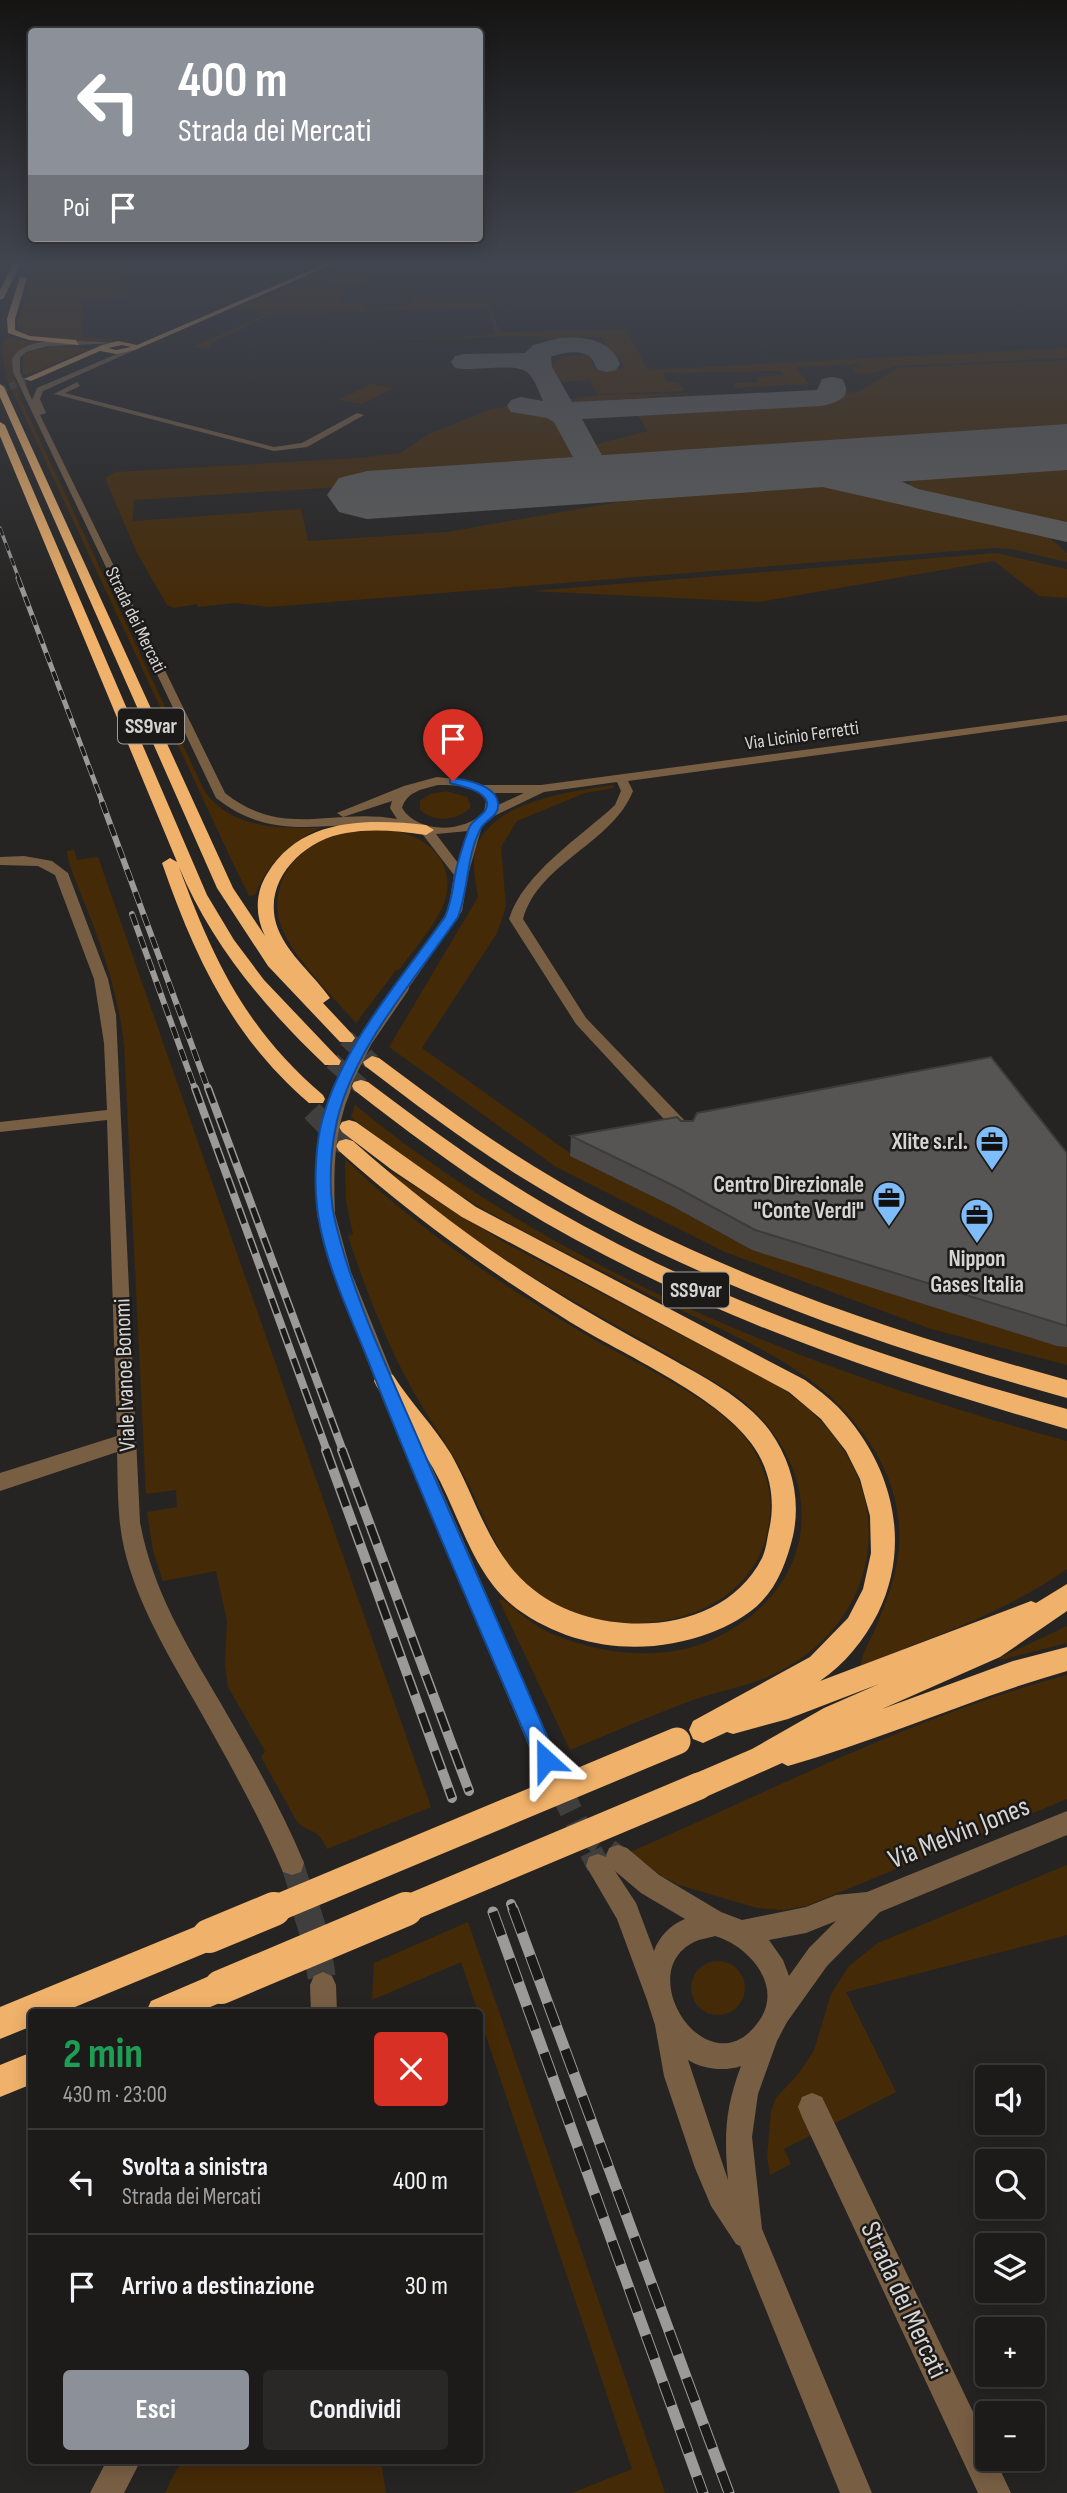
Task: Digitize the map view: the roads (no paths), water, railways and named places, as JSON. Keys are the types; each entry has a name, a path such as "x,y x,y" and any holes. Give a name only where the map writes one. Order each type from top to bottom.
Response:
{"highway":[{"name":"SS9var","path":"0,387 225,888 274,962 346,1038 334,1016 271,929 266,901 268,889 289,856 308,841 326,832 362,825 419,828"},
{"name":"SS9var","path":"0,425 194,884 223,937 274,1002 332,1061"},
{"path":"159,803 171,864 209,961 238,1015 314,1105"},
{"name":"SS9var","path":"372,1062 438,1113 515,1164 593,1209 680,1252 764,1289 881,1333 1067,1389"},
{"name":"SS9var","path":"361,1086 432,1141 521,1199 670,1278 770,1322 878,1363 1067,1419"},
{"path":"385,1381 438,1454 473,1530 491,1561 524,1599 555,1619 610,1636 646,1637 681,1632 712,1621 737,1606 756,1586 774,1560 783,1528 783,1490 769,1449 749,1423 711,1392 568,1311 492,1263 403,1196 348,1136 469,1212 797,1386 834,1416 860,1451 878,1494 885,1540 881,1574 869,1606 850,1635 817,1668 690,1736"},
{"path":"34,2009 690,1736 788,1706 1060,1601"},
{"path":"169,2009 762,1759 834,1717 991,1648 1060,1601"},
{"path":"762,1759 846,1736 971,1688 1067,1659"},
{"path":"0,2023 28,2011"},
{"path":"0,2081 28,2070"}],"main road":[{"path":"24,381 30,378"}],"street":[{"path":"24,381 44,384 59,378"},
{"name":"Strada dei Mercati","path":"66,378 42,389 37,393 36,401 231,794 248,806 266,812 317,817 356,810 429,782 453,781 481,789 541,789"},
{"path":"91,378 58,395 270,448 304,445 360,415"},
{"name":"Strada dei Mercati","path":"24,381 220,795 246,813 275,821 308,823 374,819 452,831 476,825 491,813 541,789"},
{"name":"Via Licinio Ferretti","path":"541,789 1067,718"},
{"path":"621,778 627,791 621,806 529,891 520,903 516,919 581,1021 681,1127 685,1135"},
{"path":"408,789 395,804 396,812 419,828 461,875"},
{"path":"481,789 490,796 493,804 491,813"},
{"path":"476,825 461,875 460,897 455,911 356,1055 334,1102 324,1154 326,1214 342,1272 385,1381 546,1760"},
{"name":"Viale Ivanoe Bonomi","path":"0,861 24,860 49,864 58,870 66,881 104,991 111,1028 131,1530 141,1577 178,1651 257,1788 292,1863"},
{"path":"0,1127 115,1114"},
{"path":"0,1482 127,1441"},
{"name":"Via Melvin Jones","path":"772,2024 818,1957 860,1912 876,1902 1067,1823"},
{"path":"772,2024 748,2050 726,2056 713,2055 690,2046 671,2028 608,1862 715,1923 743,1932 755,1941 773,1967 778,1982 772,2024 744,2094 738,2137 746,2215 756,2252 856,2493"},
{"name":"Via Melvin Jones","path":"743,1932 806,1920 836,1908 876,1902"},
{"path":"715,1923 688,1929 667,1948 657,1976 678,2076 709,2168 721,2196 756,2252"},
{"path":"323,1985 324,2009"},
{"name":"Strada dei Mercati","path":"812,2107 995,2493"},
{"path":"106,2493 123,2464"}],"tunnel":[{"path":"0,391 28,379"},
{"path":"346,1038 372,1062"},
{"path":"332,1061 361,1086"},
{"path":"312,1111 346,1146"},
{"path":"546,1760 598,1866"},
{"path":"581,1830 618,1857"},
{"path":"292,1863 307,1911"},
{"path":"306,1909 316,1940 323,1985"}],"railway":[{"path":"0,528 19,579"},
{"path":"18,578 103,804"},
{"path":"102,802 208,1089"},
{"path":"132,914 195,1089"},
{"path":"195,1088 327,1451"},
{"path":"208,1088 343,1451"},
{"path":"326,1450 452,1798"},
{"path":"342,1450 469,1791"},
{"path":"511,1904 514,1911"},
{"path":"513,1909 729,2493"},
{"path":"493,1912 703,2493"}],"place":[{"name":"Xlite s.r.l.","path":"992,1172"},
{"name":"Centro Direzionale \"Conte Verdi\"","path":"889,1228"},
{"name":"Nippon Gases Italia","path":"977,1245"}]}
